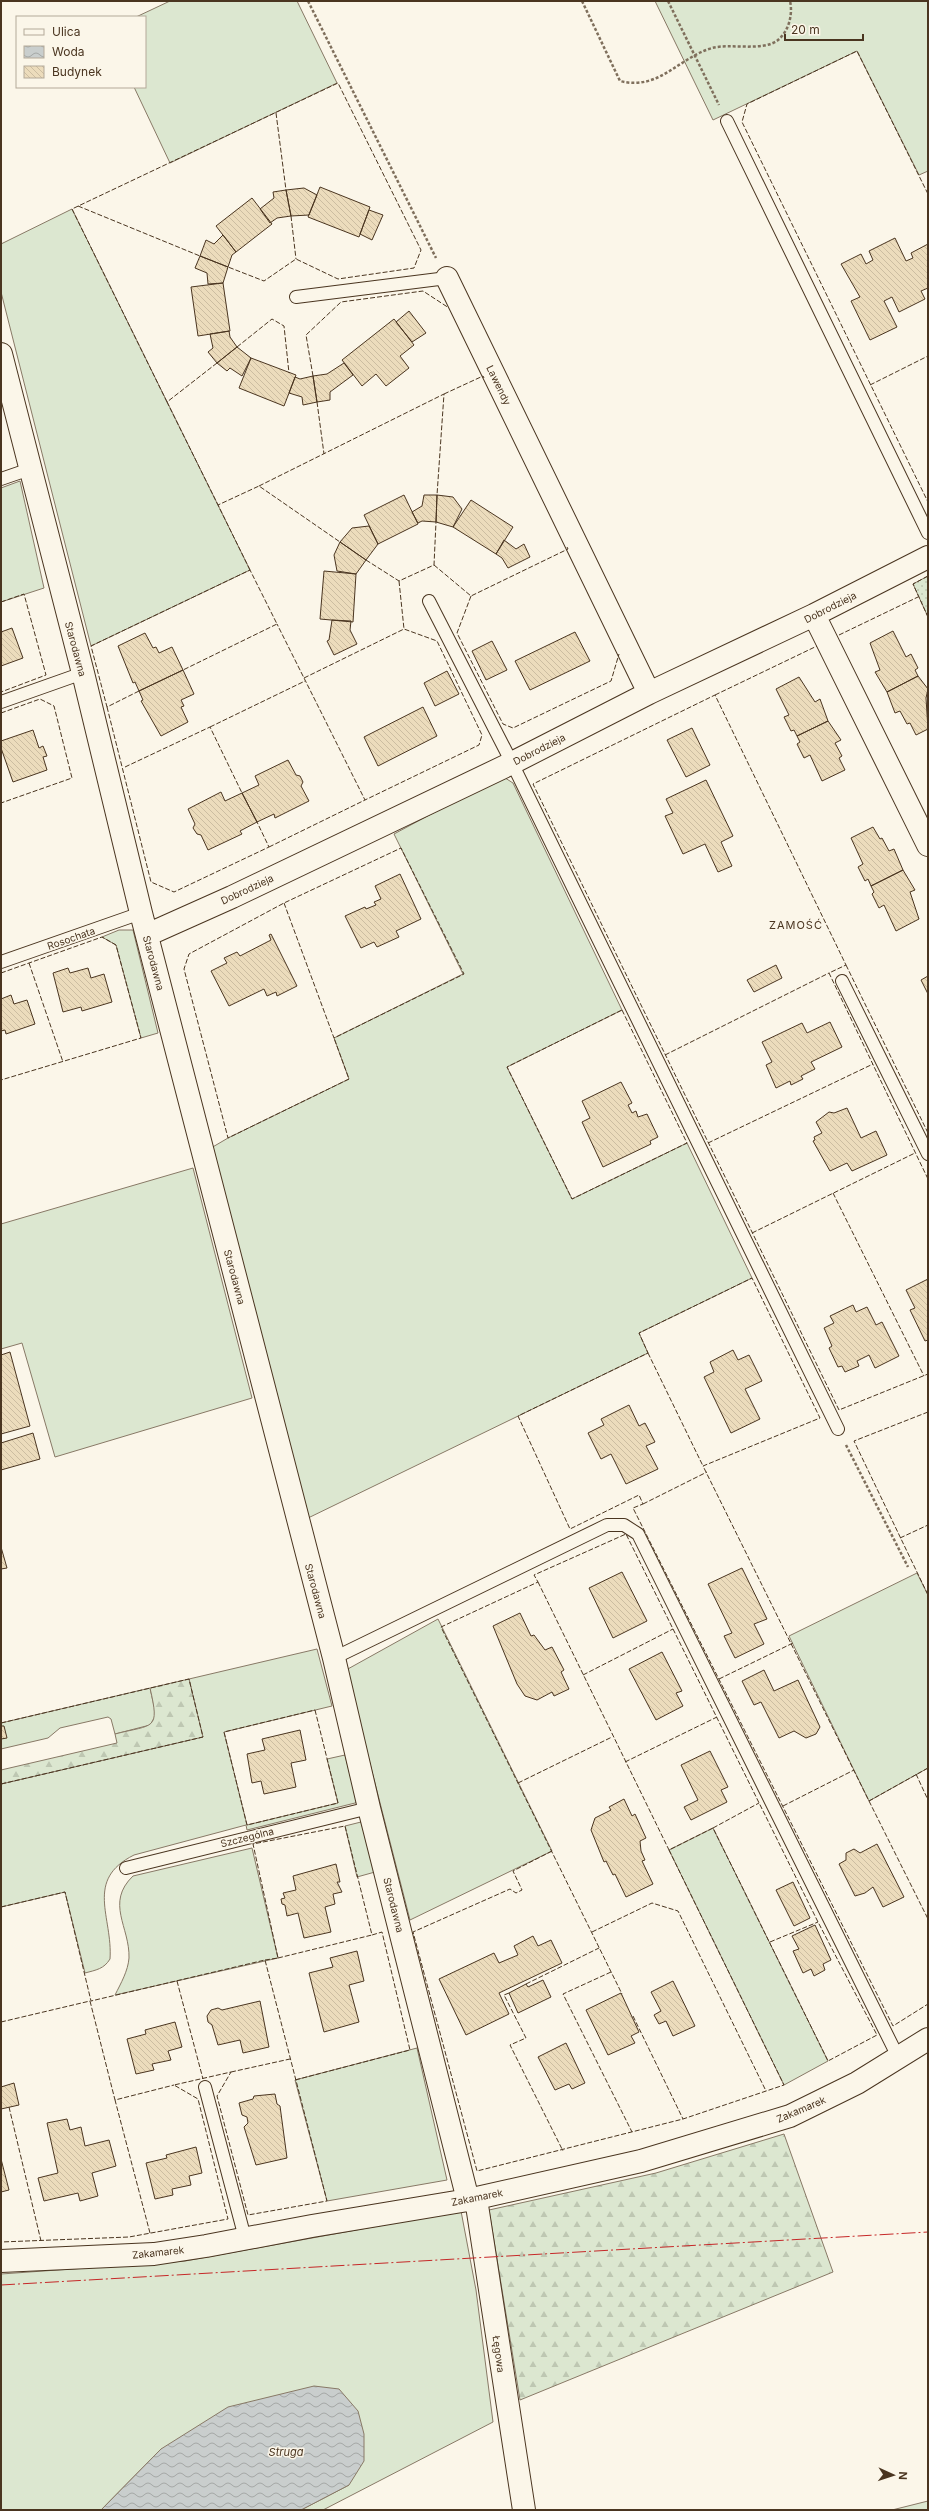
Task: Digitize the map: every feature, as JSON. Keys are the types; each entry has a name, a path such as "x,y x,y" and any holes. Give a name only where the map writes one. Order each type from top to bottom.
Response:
{"street":[{"name":"Lawendy","path":"447,278 649,693"},
{"name":"Starodawna","path":"1,354 83,673 141,913 334,1658 369,1808 472,2199"},
{"name":"Dobrodzieja","path":"147,935 232,897 512,763 649,693 814,615 928,557"},
{"path":"814,615 928,845"},
{"name":"Zakamarek","path":"1,2262 154,2254 472,2199 641,2161 790,2116 857,2083 899,2059 928,2039"},
{"name":"Łęgowa","path":"472,2199 524,2510"}],"lane":[{"path":"727,121 928,533"},
{"path":"296,297 447,278"},
{"path":"1,479 30,469"},
{"path":"429,601 512,763 838,1429"},
{"path":"1,702 83,673"},
{"name":"Rosochata","path":"1,962 141,913"},
{"path":"842,981 928,1154"},
{"path":"334,1658 607,1525 624,1525 638,1534 899,2059"},
{"name":"Szczególna","path":"126,1868 369,1808"},
{"path":"205,2087 245,2238"}],"path":[{"path":"308,1 447,278"},
{"path":"582,1 620,81 632,84 648,82 712,48 758,45 778,40 789,26 790,1"},
{"path":"668,1 727,121"},
{"path":"838,1429 908,1567"}],"green space":[{"path":"170,1 297,1 337,83 170,163 134,88 146,88 146,16 138,16"},
{"path":"655,1 928,1 928,171 919,175 857,51 713,120"},
{"path":"72,209 250,570 91,646 1,292 1,244"},
{"path":"20,481 44,588 1,602 1,488"},
{"path":"928,576 928,617 913,584"},
{"path":"502,776 513,783 622,1010 507,1067 572,1199 687,1143 752,1278 639,1333 648,1353 306,1519 211,1148 228,1138 349,1079 334,1038 463,974 394,834"},
{"path":"119,930 133,930 158,1033 141,1038 116,945 102,937"},
{"path":"193,1168 252,1398 55,1457 22,1343 1,1349 1,1224"},
{"path":"917,1573 928,1595 928,1768 869,1801 789,1636"},
{"path":"438,1619 552,1851 410,1920 346,1670"},
{"path":"317,1649 332,1706 224,1732 247,1825 338,1803 327,1759 345,1755 357,1802 247,1830 246,1825 134,1855 119,1865 110,1876 105,1888 104,1901 110,1943 110,1959 102,1967 93,1971 85,1973 65,1892 1,1907 1,1784 202,1737 189,1679"},
{"path":"189,1679 203,1737 1,1784 1,1770 117,1743 115,1734 146,1726 154,1719 150,1688"},
{"path":"150,1688 156,1715 150,1725 115,1734 111,1719 108,1717 60,1728 48,1738 1,1749 1,1723"},
{"path":"361,1822 375,1872 357,1877 345,1826"},
{"path":"713,1828 828,2061 784,2085 669,1850"},
{"path":"252,1848 278,1958 115,1995 126,1972 129,1958 121,1916 121,1896 125,1886 133,1876"},
{"path":"417,2048 447,2180 327,2201 295,2080"},
{"path":"784,2134 833,2272 520,2400 489,2210 656,2173"},
{"path":"461,2211 476,2290 493,2422 323,2510 301,2510 349,2485 161,2449 101,2510 1,2510 1,2274 185,2261"},
{"path":"928,2501 928,2510 892,2510"}],"water":[{"name":"Struga","path":"314,2386 339,2389 358,2411 364,2434 364,2461 349,2485 301,2510 101,2510 161,2449 228,2407"}],"building":[{"path":"320,187 370,207 359,237 308,217"},
{"path":"304,188 317,195 309,215 291,216 286,190"},
{"path":"286,190 291,216 277,218 270,223 260,209 274,198 273,192"},
{"path":"252,198 272,224 236,252 216,226"},
{"path":"369,210 383,215 372,240 360,234"},
{"path":"223,235 236,252 232,255 228,267 200,256 206,240 214,244"},
{"path":"895,238 906,261 913,258 911,253 928,244 928,288 921,291 925,299 899,312 892,297 884,301 897,327 870,340 851,301 860,297 841,264 861,254 866,264 873,260 869,251"},
{"path":"200,256 228,267 223,283 208,284 207,273 195,268"},
{"path":"223,283 230,331 198,336 191,287"},
{"path":"409,311 426,333 412,342 396,322"},
{"path":"394,319 414,345 400,356 409,368 386,386 376,374 362,386 342,360"},
{"path":"229,331 230,337 237,347 217,363 208,352 213,348 210,334"},
{"path":"237,347 251,358 242,376 230,368 227,371 217,363"},
{"path":"251,358 296,375 284,406 239,388"},
{"path":"344,363 353,375 330,392 330,400 317,402 313,376 327,374"},
{"path":"313,376 317,402 303,405 302,397 289,393 295,377 300,379"},
{"path":"404,495 418,524 378,544 364,515"},
{"path":"424,495 437,495 436,522 422,521 418,523 412,512 422,506"},
{"path":"437,495 453,497 462,509 453,527 436,522"},
{"path":"471,500 513,527 496,554 453,527"},
{"path":"369,526 378,544 366,560 340,542 352,528"},
{"path":"504,540 516,549 524,544 530,557 508,568 502,558 496,554"},
{"path":"340,542 366,560 356,574 337,571 334,555"},
{"path":"324,571 356,574 353,622 320,619"},
{"path":"332,620 351,621 350,630 357,644 334,655 327,641 329,640"},
{"path":"12,628 23,658 1,666 1,632"},
{"path":"893,631 906,657 911,654 918,668 915,670 918,676 887,692 875,672 880,670 870,643"},
{"path":"575,632 590,661 530,690 515,661"},
{"path":"145,633 153,648 156,647 159,653 172,647 183,670 139,691 135,682 133,683 118,646"},
{"path":"492,641 507,670 486,680 472,651"},
{"path":"183,670 194,694 181,700 184,706 181,707 188,722 161,736 141,701 143,700 139,691"},
{"path":"447,671 459,694 435,706 424,683"},
{"path":"918,676 928,689 926,698 928,729 916,735 910,723 907,724 900,711 895,713 887,692"},
{"path":"799,677 815,702 820,699 828,721 797,736 794,730 791,731 784,717 789,715 776,689"},
{"path":"423,707 437,736 378,766 364,737"},
{"path":"828,721 841,740 835,743 842,756 839,758 845,770 822,781 810,755 804,758 797,744 800,742 797,736"},
{"path":"692,728 710,765 686,777 667,740"},
{"path":"33,730 39,748 43,746 47,756 43,757 47,770 13,782 1,748 1,741"},
{"path":"288,760 296,775 300,776 303,782 301,786 309,801 275,818 274,814 257,822 242,793 259,785 255,776"},
{"path":"706,780 733,836 721,842 732,866 718,872 705,844 683,854 665,816 673,813 666,799"},
{"path":"221,792 225,801 242,793 257,822 240,831 242,834 208,850 201,835 197,834 193,828 195,824 188,809"},
{"path":"873,827 880,839 882,838 889,851 894,849 903,870 871,886 868,879 865,881 858,867 863,864 851,838"},
{"path":"903,870 915,890 910,892 919,919 896,931 884,905 879,908 872,894 874,892 871,886"},
{"path":"400,874 421,919 396,931 399,937 377,947 374,942 361,948 345,916 365,907 366,909 376,905 374,902 381,899 375,886"},
{"path":"271,934 297,986 277,996 276,992 267,996 264,989 229,1006 211,971 227,963 224,958 237,952 240,956 271,940 269,935"},
{"path":"776,965 782,978 754,992 747,980"},
{"path":"68,968 70,973 88,968 91,978 104,974 112,1002 82,1011 81,1007 63,1012 53,973"},
{"path":"928,976 928,994 921,980"},
{"path":"11,995 14,1004 27,1000 35,1024 6,1034 5,1030 1,1031 1,999"},
{"path":"830,1022 842,1047 811,1062 815,1069 801,1076 803,1079 791,1085 790,1081 776,1088 766,1065 772,1062 762,1042 802,1023 807,1033"},
{"path":"621,1082 632,1103 628,1105 632,1113 636,1111 638,1117 647,1114 658,1137 650,1141 651,1144 603,1167 582,1122 590,1118 582,1101"},
{"path":"847,1108 861,1138 876,1131 887,1155 852,1171 847,1163 830,1171 813,1141 815,1140 814,1137 822,1133 816,1122 829,1112 834,1113"},
{"path":"928,1279 928,1340 925,1341 910,1310 915,1308 906,1290"},
{"path":"853,1305 856,1312 867,1307 876,1325 882,1322 899,1356 875,1368 869,1355 857,1361 859,1366 845,1372 842,1366 838,1367 829,1348 832,1346 824,1328 834,1323 830,1316"},
{"path":"733,1350 738,1360 749,1355 762,1381 745,1389 760,1419 731,1433 704,1377 714,1372 710,1362"},
{"path":"10,1352 30,1426 1,1434 1,1355"},
{"path":"629,1405 639,1426 645,1423 655,1442 646,1446 658,1469 626,1484 611,1454 601,1459 588,1433 604,1425 601,1419"},
{"path":"33,1433 40,1459 1,1470 1,1443"},
{"path":"1,1547 7,1568 1,1569"},
{"path":"742,1568 767,1619 754,1624 764,1644 735,1658 724,1636 732,1633 708,1584"},
{"path":"622,1572 647,1621 613,1638 589,1588"},
{"path":"520,1613 531,1636 534,1635 545,1650 552,1647 564,1670 561,1672 569,1689 554,1696 552,1692 537,1700 525,1696 517,1684 493,1626"},
{"path":"662,1652 682,1691 676,1693 683,1706 656,1720 629,1669"},
{"path":"764,1670 774,1691 798,1680 820,1727 816,1734 806,1738 794,1731 779,1738 761,1702 754,1705 742,1681"},
{"path":"1,1726 4,1726 7,1738 1,1739"},
{"path":"300,1730 306,1760 291,1763 296,1787 264,1794 261,1781 252,1783 247,1754 265,1750 262,1739"},
{"path":"710,1751 728,1787 721,1790 727,1802 691,1820 684,1807 698,1800 681,1765"},
{"path":"624,1799 632,1816 635,1814 646,1838 640,1841 641,1851 645,1860 642,1861 653,1884 626,1897 615,1874 613,1875 606,1861 604,1862 591,1830 595,1818 611,1810 609,1807"},
{"path":"877,1844 904,1897 883,1907 873,1887 865,1893 855,1896 839,1864 846,1860 846,1853 854,1849 860,1853"},
{"path":"336,1864 340,1882 337,1882 342,1892 333,1894 335,1904 325,1907 331,1932 304,1938 298,1913 287,1916 285,1905 282,1904 281,1899 285,1898 283,1893 296,1890 293,1876"},
{"path":"793,1882 810,1918 794,1926 776,1890"},
{"path":"815,1925 831,1960 823,1964 825,1970 814,1976 811,1969 803,1973 793,1951 799,1949 792,1936"},
{"path":"533,1936 538,1946 551,1940 562,1963 499,1993 509,2014 466,2035 439,1979 494,1953 499,1963 518,1955 514,1946"},
{"path":"357,1951 364,1981 349,1985 359,2022 324,2032 309,1973 333,1967 330,1958"},
{"path":"543,1980 551,1997 518,2013 509,1993 526,1984 528,1987"},
{"path":"673,1981 695,2026 673,2036 666,2021 659,2024 654,2015 661,2011 651,1992"},
{"path":"621,1993 639,2032 631,2036 635,2043 608,2055 586,2010"},
{"path":"260,2001 269,2047 243,2053 240,2040 218,2045 212,2025 208,2022 207,2016 211,2010 218,2008 222,2010"},
{"path":"175,2022 182,2047 168,2051 171,2060 152,2064 154,2070 136,2074 127,2039 146,2034 145,2030"},
{"path":"566,2043 585,2083 572,2089 569,2084 555,2090 538,2057"},
{"path":"14,2083 19,2105 1,2109 1,2087"},
{"path":"275,2094 277,2104 280,2106 287,2158 256,2165 244,2127 248,2123 247,2117 242,2115 239,2103 253,2099 254,2096"},
{"path":"67,2119 70,2130 81,2127 85,2146 109,2140 116,2166 92,2173 98,2196 80,2201 78,2193 44,2201 38,2178 58,2173 47,2123"},
{"path":"196,2147 202,2173 189,2176 191,2185 172,2189 173,2195 155,2199 146,2163 167,2158 166,2155"},
{"path":"1,2159 9,2190 1,2192"}],"fence":[{"path":"928,194 857,51 747,104 742,122 928,502"},
{"path":"167,402 72,209 338,83 421,250 414,268 338,279 296,259 264,281 228,267"},
{"path":"276,113 286,190"},
{"path":"78,206 200,256"},
{"path":"291,216 296,259"},
{"path":"313,376 306,335 341,302 423,291 449,308"},
{"path":"237,347 272,319 284,326 289,373"},
{"path":"870,385 928,356"},
{"path":"217,363 167,402 218,505"},
{"path":"444,394 483,376 484,378"},
{"path":"259,486 444,394 437,495"},
{"path":"317,402 324,454"},
{"path":"250,570 218,505 259,486 340,542"},
{"path":"366,560 399,581 434,565 436,522"},
{"path":"434,565 471,596 568,549 567,547"},
{"path":"139,691 107,707 91,646 250,570 277,624 183,670"},
{"path":"928,576 913,584 928,617"},
{"path":"399,581 404,629"},
{"path":"1,602 24,594 46,675 1,692"},
{"path":"471,596 457,633 503,724 513,728 611,681 619,654"},
{"path":"839,635 918,597"},
{"path":"269,847 365,800 277,624"},
{"path":"304,678 404,629 437,641 482,735 479,745 365,800"},
{"path":"715,695 817,646"},
{"path":"210,727 305,681"},
{"path":"928,1179 829,973 846,965 715,695 533,784 839,1410 928,1374"},
{"path":"1,713 40,699 54,706 72,778 1,803"},
{"path":"107,707 151,882 174,892 269,847 257,822"},
{"path":"125,767 210,727 242,793"},
{"path":"284,903 334,1038 464,974 401,848 284,903 189,954 184,969 228,1138 349,1079 334,1038"},
{"path":"1,973 102,937 116,945 141,1038 1,1080"},
{"path":"29,963 63,1062"},
{"path":"846,965 928,1133"},
{"path":"665,1055 829,973"},
{"path":"622,1010 687,1143 572,1199 507,1067 622,1010"},
{"path":"708,1143 873,1064"},
{"path":"752,1233 915,1153"},
{"path":"833,1193 924,1376"},
{"path":"928,1768 869,1801 703,1466 820,1418 752,1278 639,1333 648,1353 518,1416 570,1529 639,1495 643,1504 633,1508 893,2026 928,2004"},
{"path":"648,1353 703,1466"},
{"path":"928,1412 854,1441 928,1595"},
{"path":"643,1504 707,1472"},
{"path":"900,1538 928,1525"},
{"path":"552,1851 513,1871 522,1890 516,1893 510,1889 413,1932 477,2171 683,2119 784,2085 669,1850 713,1828 828,2061 877,2035 818,1922 626,1534 534,1575 538,1582 441,1627 622,1994"},
{"path":"538,1582 669,1850"},
{"path":"583,1675 673,1629"},
{"path":"719,1679 793,1643"},
{"path":"1,1723 189,1679 203,1737 1,1784"},
{"path":"315,1710 338,1803 247,1825 224,1732 315,1710"},
{"path":"625,1762 717,1717"},
{"path":"518,1783 612,1737"},
{"path":"783,1806 854,1770"},
{"path":"916,1774 928,1800"},
{"path":"869,1801 928,1919"},
{"path":"713,1828 759,1803"},
{"path":"265,1960 278,1958 253,1844 345,1826 372,1935 382,1932 410,2050 295,2080"},
{"path":"1,1907 65,1892 91,2001 265,1960 327,2201 248,2215 217,2096 231,2072 174,2085 198,2099 228,2219 129,2237 1,2242"},
{"path":"592,1932 652,1903 678,1911 766,2091"},
{"path":"770,1942 818,1922"},
{"path":"278,1958 372,1935"},
{"path":"526,1984 599,1948"},
{"path":"611,1972 563,1994 632,2132"},
{"path":"177,1981 203,2079"},
{"path":"509,1993 504,1995 526,2038 510,2045 563,2151"},
{"path":"90,2001 115,2100"},
{"path":"1,2022 90,2001"},
{"path":"633,2016 683,2119"},
{"path":"231,2072 290,2059"},
{"path":"1,2076 1,2083"},
{"path":"150,2233 115,2100 174,2085"},
{"path":"9,2107 41,2241"}],"power":[{"path":"1,2285 928,2232"}],"district":[{"name":"ZAMOŚĆ","path":"796,925"}]}
